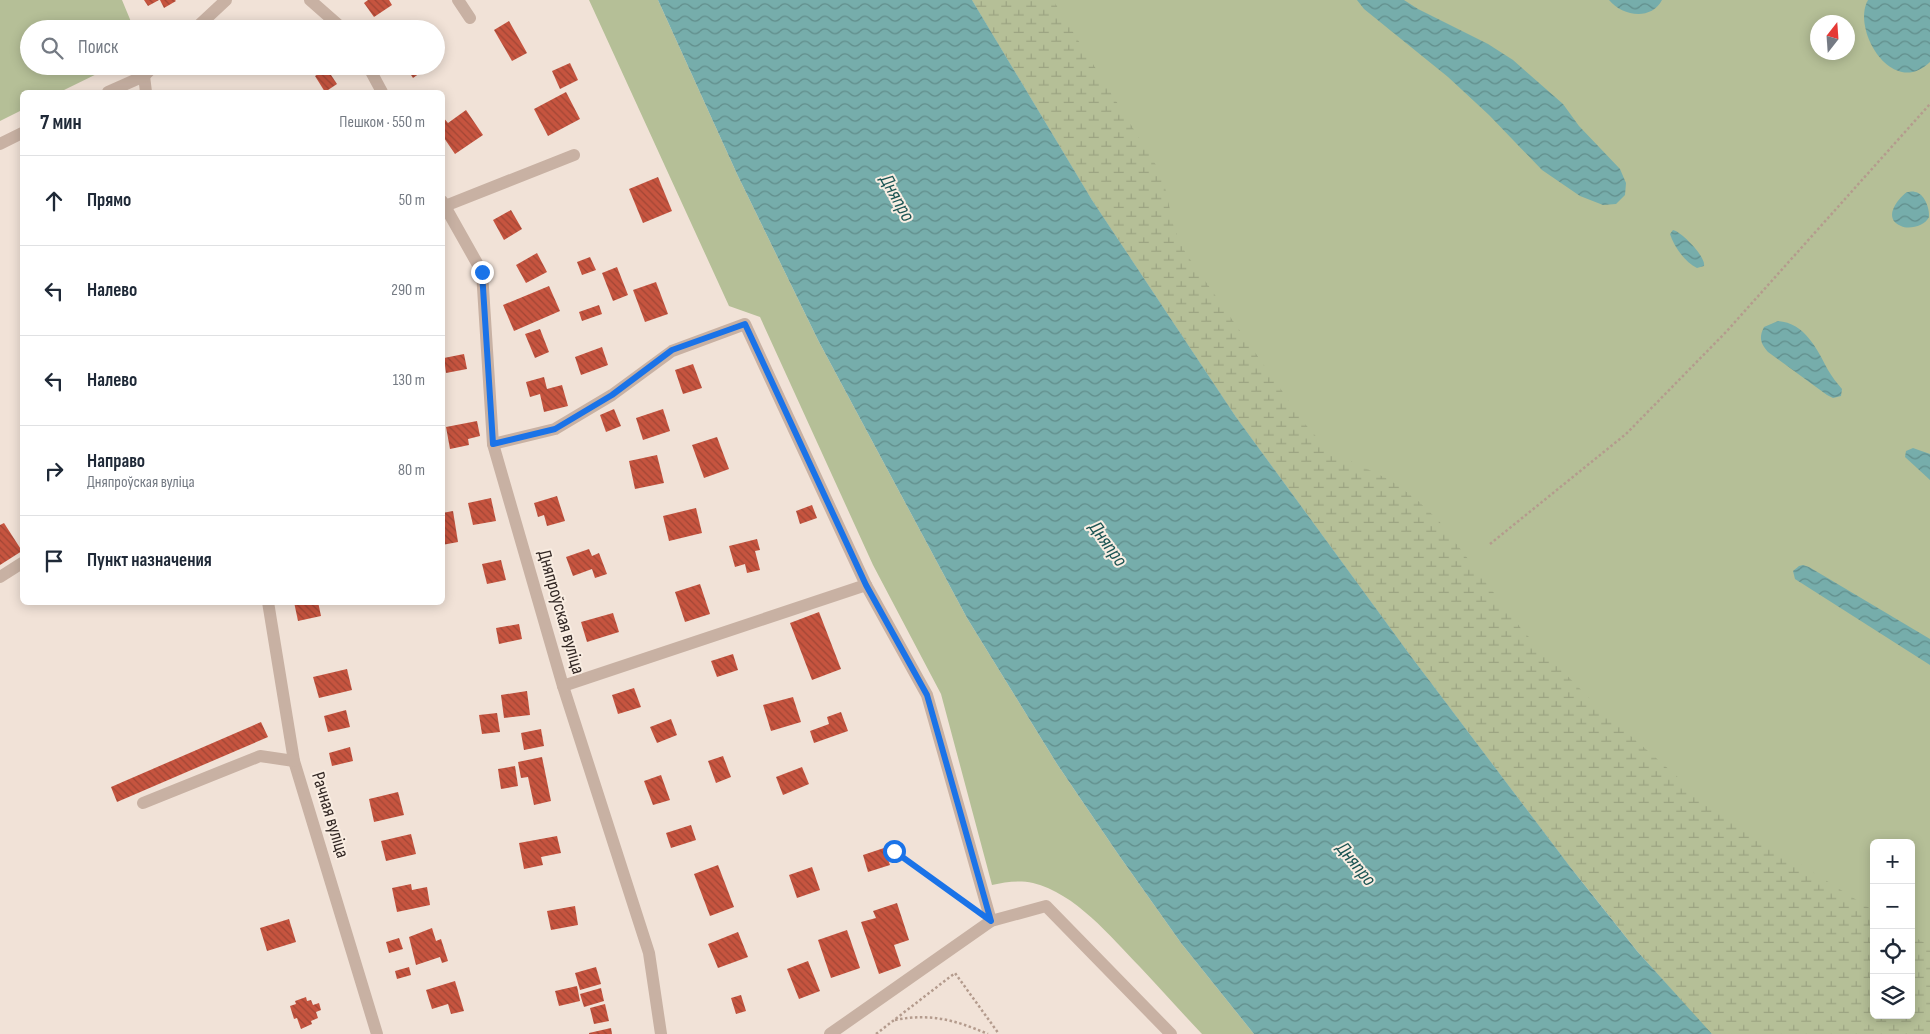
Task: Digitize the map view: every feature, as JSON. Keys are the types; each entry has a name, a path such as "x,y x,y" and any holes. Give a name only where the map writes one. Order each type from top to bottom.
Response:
{"street":[{"path":"205,20 226,0"},
{"path":"310,0 333,20"},
{"path":"458,0 470,18"},
{"path":"373,75 381,90"},
{"path":"112,90 144,76 146,90"},
{"path":"0,144 20,134"},
{"path":"445,204 574,155"},
{"name":"Дняпроўская вуліца","path":"445,206 482,272 493,444 563,686 649,953 662,1034"},
{"path":"493,444 555,429 612,395 672,350 745,324 866,585 927,695 991,921"},
{"path":"0,577 20,564"},
{"path":"563,686 866,585"},
{"name":"Рачная вуліца","path":"268,605 294,761 377,1034"},
{"path":"143,803 260,756 294,761"},
{"path":"830,1034 991,921 1046,906 1171,1034"}],"path":[{"path":"1490,544 1626,434 1726,332 1930,104"},
{"path":"894,851 991,921"},
{"path":"876,1034 955,973 999,1034"},
{"path":"894,1021 915,1016 932,1016 988,1034"}],"green space":[{"path":"0,0 122,0 130,20 20,20 20,75 95,75 64,90 20,90 20,111 0,121"},
{"path":"589,0 658,0 737,174 818,340 967,618 1057,764 1118,854 1181,943 1254,1034 1202,1034 1117,943 1078,906 1048,888 1033,883 1012,882 992,885 941,694 873,565 760,317 729,306"},
{"path":"972,0 1930,0 1930,1034 1712,1034 1571,868 1410,655 1236,417 1092,200"},
{"path":"972,0 1053,0 1156,165 1165,187 1174,228 1185,252 1305,424 1321,442 1344,458 1390,480 1416,499 1439,521 1523,631 1599,708 1705,801 1745,829 1870,908 1870,1019 1915,1019 1915,937 1930,946 1930,1034 1710,1033 1637,951 1571,868 1410,655 1236,417 1092,200"}],"water":[{"name":"Дняпро","path":"658,0 972,0 1092,200 1236,417 1410,655 1571,868 1637,951 1712,1034 1254,1034 1181,943 1118,854 1057,764 967,618 818,340 737,174"},
{"path":"1357,0 1404,0 1488,44 1513,60 1563,104 1579,126 1620,169 1626,183 1625,195 1616,204 1603,205 1580,196 1542,170 1489,115 1448,77 1364,9"},
{"path":"1609,0 1662,0 1651,11 1636,14 1621,10"},
{"path":"1868,0 1930,0 1930,62 1916,71 1902,72 1889,66 1878,56 1870,42 1865,27 1864,13"},
{"path":"1907,192 1921,195 1929,209 1929,217 1920,225 1904,227 1893,219 1893,209"},
{"path":"1673,230 1693,245 1704,262 1704,266 1697,268 1684,258 1677,249 1670,234"},
{"path":"1778,321 1796,327 1809,338 1831,375 1842,389 1841,396 1833,398 1827,395 1768,352 1761,340 1762,331 1764,327"},
{"path":"1913,448 1930,454 1930,480 1905,457 1906,451"},
{"path":"1803,565 1930,639 1930,665 1795,579 1793,571"}],"building":[{"path":"144,0 159,0 148,6"},
{"path":"160,0 175,0 176,1 164,8"},
{"path":"368,0 389,0 392,5 374,17 364,3"},
{"path":"509,21 527,53 512,61 494,30"},
{"path":"570,63 578,80 560,89 552,71"},
{"path":"331,75 337,84 328,90 324,90 315,76"},
{"path":"566,92 580,119 548,136 534,109"},
{"path":"466,110 483,135 455,154 445,139 445,120 448,123"},
{"path":"658,177 672,211 643,223 629,189"},
{"path":"511,210 522,229 504,240 493,220"},
{"path":"537,253 547,272 526,283 516,265"},
{"path":"590,257 596,270 582,275 577,262"},
{"path":"617,267 628,295 613,301 602,273"},
{"path":"656,282 668,314 645,322 633,290"},
{"path":"549,286 560,311 514,331 503,305"},
{"path":"599,305 602,314 582,321 579,312"},
{"path":"540,329 549,352 535,358 525,334"},
{"path":"602,347 608,365 581,375 575,357"},
{"path":"464,354 467,369 446,373 445,358"},
{"path":"693,364 702,388 683,394 675,370"},
{"path":"544,377 547,389 562,385 568,406 544,412 540,394 530,397 526,382"},
{"path":"614,409 621,426 606,432 600,415"},
{"path":"663,409 670,431 643,440 636,418"},
{"path":"477,421 480,436 468,439 469,445 450,449 446,427"},
{"path":"717,437 729,469 704,478 692,445"},
{"path":"657,455 664,483 635,489 629,461"},
{"path":"557,496 565,521 547,526 544,515 538,517 534,503"},
{"path":"491,498 496,521 473,525 468,503"},
{"path":"812,505 817,518 800,524 796,511"},
{"path":"696,508 702,533 669,541 663,516"},
{"path":"453,511 458,542 445,544 445,512"},
{"path":"4,523 20,548 20,552 0,565 0,525"},
{"path":"757,539 760,550 755,551 760,570 747,573 745,564 735,567 729,546"},
{"path":"589,549 592,556 599,553 607,574 595,578 592,569 573,576 566,557"},
{"path":"501,560 506,580 487,584 482,564"},
{"path":"700,584 710,614 685,622 675,592"},
{"path":"295,605 319,605 321,616 298,621"},
{"path":"819,612 841,669 812,680 790,623"},
{"path":"613,613 619,632 587,642 581,622"},
{"path":"519,624 522,639 499,644 496,628"},
{"path":"733,654 738,670 717,677 711,661"},
{"path":"347,669 352,690 319,698 313,677"},
{"path":"634,688 641,707 618,714 612,695"},
{"path":"527,691 530,715 504,718 501,695"},
{"path":"793,697 801,722 771,731 763,705"},
{"path":"346,710 350,727 328,732 324,716"},
{"path":"841,712 848,731 814,743 810,731 829,724 827,717"},
{"path":"497,713 500,732 482,734 479,715"},
{"path":"671,719 677,735 657,743 650,727"},
{"path":"261,722 268,737 117,802 111,787"},
{"path":"541,729 544,746 524,750 521,733"},
{"path":"350,747 353,761 332,766 329,753"},
{"path":"723,756 731,777 716,783 708,761"},
{"path":"542,757 551,801 534,805 528,777 521,778 518,762"},
{"path":"515,766 518,786 501,789 498,769"},
{"path":"802,767 809,784 783,795 776,777"},
{"path":"661,775 670,800 653,805 644,781"},
{"path":"398,792 404,815 374,822 369,799"},
{"path":"691,825 696,840 671,848 666,833"},
{"path":"411,834 416,854 386,861 381,841"},
{"path":"557,836 561,853 541,857 543,865 524,869 519,843"},
{"path":"884,848 890,865 868,872 863,855"},
{"path":"718,865 734,907 710,916 694,874"},
{"path":"812,867 820,890 797,898 789,875"},
{"path":"411,884 412,890 427,887 430,905 397,912 392,888"},
{"path":"897,903 909,940 894,945 901,966 879,974 861,922 876,918 873,911"},
{"path":"575,906 578,925 551,930 547,911"},
{"path":"289,919 296,942 267,951 260,928"},
{"path":"432,928 436,941 441,939 448,961 442,963 440,957 416,965 409,937"},
{"path":"847,930 860,968 831,978 818,940"},
{"path":"738,932 748,957 718,968 708,944"},
{"path":"399,938 403,949 389,953 386,942"},
{"path":"808,961 820,991 799,999 787,969"},
{"path":"409,967 411,975 397,979 395,971"},
{"path":"596,967 601,984 580,990 575,973"},
{"path":"455,981 464,1011 451,1014 448,1004 432,1009 426,990"},
{"path":"577,986 580,1001 559,1006 555,991"},
{"path":"601,988 604,1001 584,1007 580,994"},
{"path":"741,995 746,1011 736,1014 731,998"},
{"path":"306,997 307,1001 311,1000 313,1005 319,1003 321,1010 316,1012 318,1018 311,1021 312,1024 301,1029 297,1018 294,1019 290,1006 296,1004 295,1001"},
{"path":"605,1004 609,1021 594,1024 590,1008"},
{"path":"611,1028 612,1034 589,1034 589,1033"}],"route":[{"path":"482,272 493,444 555,429 612,395 672,350 745,324 866,585 927,695 991,921 894,851"}]}
